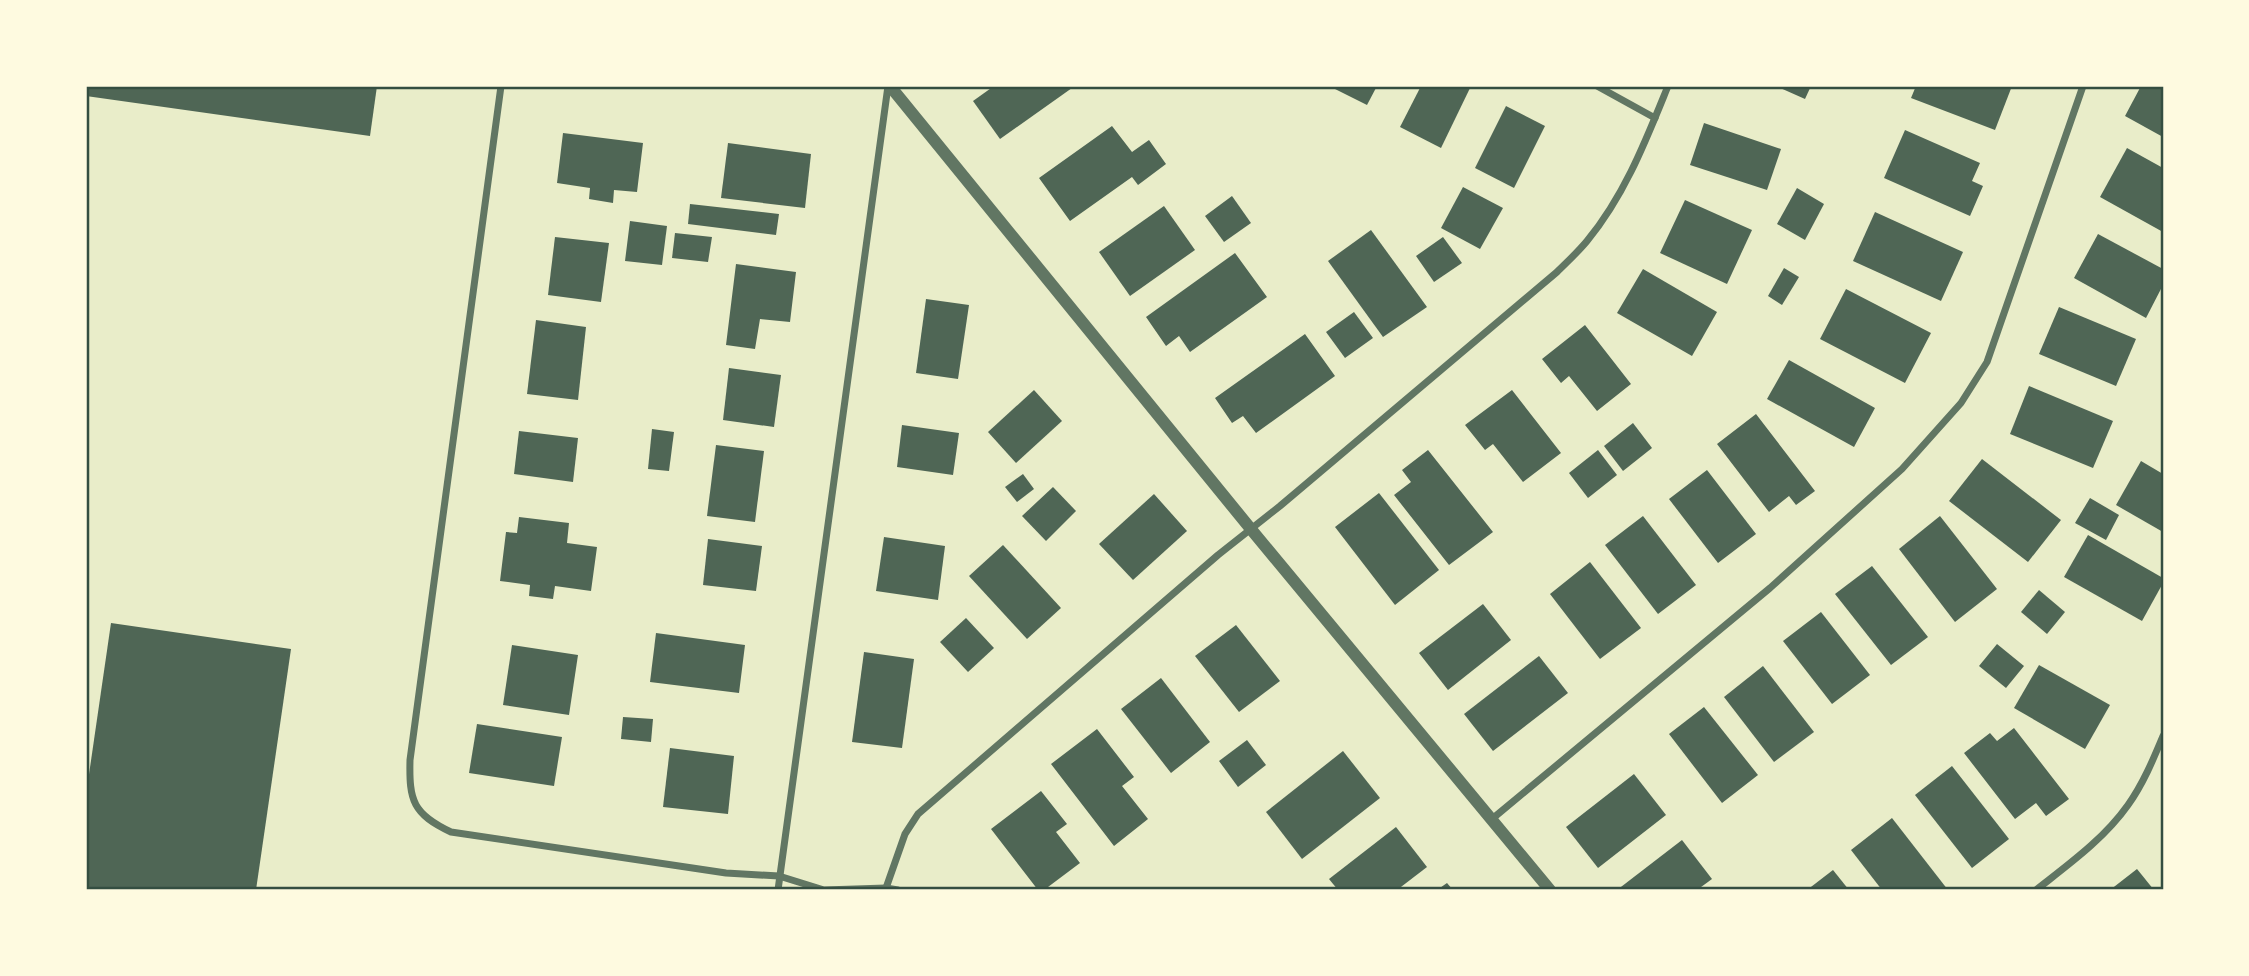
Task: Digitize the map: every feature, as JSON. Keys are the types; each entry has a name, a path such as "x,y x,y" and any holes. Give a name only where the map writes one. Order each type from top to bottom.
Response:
{"street":[{"path":"501,86 410,761 409,786 415,805 430,822 451,832 726,873 779,876 824,890 898,890"},
{"path":"778,890 889,86"},
{"path":"889,86 1550,890"},
{"path":"1597,86 1655,118"},
{"path":"886,888 905,834 918,814 1250,528 1280,506 1557,272 1587,241 1612,206 1632,171 1668,86"},
{"path":"1492,819 1770,588 1902,469 1961,403 1987,362 2083,86"},
{"path":"2036,890 2083,853 2129,804 2148,773 2163,736"}],"building":[{"path":"86,86 377,86 370,136 86,96"},
{"path":"994,86 1072,88 1000,139 973,101"},
{"path":"1329,86 1377,86 1367,105"},
{"path":"1421,86 1471,86 1441,148 1400,127"},
{"path":"1776,86 1811,86 1805,99"},
{"path":"1916,86 2012,86 1995,130 1911,98"},
{"path":"2141,86 2163,86 2163,137 2125,116"},
{"path":"1506,106 1545,126 1514,188 1475,168"},
{"path":"1704,123 1781,149 1767,190 1690,165"},
{"path":"1112,126 1132,152 1149,140 1166,164 1138,185 1132,177 1070,221 1039,178"},
{"path":"1905,130 1980,163 1972,181 1983,186 1970,216 1884,178"},
{"path":"563,133 643,143 637,192 614,190 613,203 589,199 590,188 557,183"},
{"path":"728,143 811,154 805,208 721,198"},
{"path":"2127,148 2163,168 2163,232 2100,197"},
{"path":"1463,187 1503,208 1480,249 1441,228"},
{"path":"1797,188 1824,204 1805,240 1777,224"},
{"path":"1232,196 1251,223 1224,242 1205,216"},
{"path":"1685,200 1752,230 1727,284 1660,253"},
{"path":"690,204 779,214 776,235 688,224"},
{"path":"1164,206 1195,250 1130,296 1099,252"},
{"path":"1875,212 1963,252 1941,301 1853,261"},
{"path":"630,221 667,226 662,265 625,261"},
{"path":"1371,230 1427,307 1383,337 1328,261"},
{"path":"675,233 712,237 708,262 672,258"},
{"path":"2098,234 2163,269 2163,285 2146,318 2074,278"},
{"path":"555,237 609,243 601,302 548,295"},
{"path":"1443,237 1462,263 1434,282 1416,256"},
{"path":"1235,253 1267,297 1190,352 1179,336 1166,346 1146,317"},
{"path":"736,264 796,272 790,322 760,319 755,349 726,345"},
{"path":"1784,268 1799,277 1782,305 1768,296"},
{"path":"1643,269 1717,312 1692,356 1617,313"},
{"path":"1846,289 1931,333 1905,383 1820,339"},
{"path":"926,299 969,305 958,379 916,373"},
{"path":"2059,307 2136,339 2116,386 2039,354"},
{"path":"1354,312 1373,338 1345,358 1326,332"},
{"path":"536,320 586,327 578,400 527,394"},
{"path":"1585,325 1631,384 1597,411 1569,376 1561,383 1542,359"},
{"path":"1305,334 1335,376 1256,433 1243,416 1232,423 1215,398"},
{"path":"1789,360 1875,408 1854,447 1767,399"},
{"path":"729,368 781,375 774,427 723,420"},
{"path":"2029,386 2113,421 2093,468 2010,434"},
{"path":"1034,390 1062,421 1016,463 988,432"},
{"path":"1512,390 1561,453 1523,482 1493,444 1485,450 1465,425"},
{"path":"1756,414 1815,491 1796,505 1789,496 1769,512 1717,444"},
{"path":"1633,423 1652,448 1623,471 1604,446"},
{"path":"902,425 959,433 953,475 897,467"},
{"path":"652,429 674,432 669,471 648,469"},
{"path":"519,431 578,438 573,482 514,474"},
{"path":"716,445 764,451 755,522 707,516"},
{"path":"1428,450 1493,532 1449,565 1394,495 1411,482 1402,470"},
{"path":"1598,450 1617,475 1588,498 1569,473"},
{"path":"1982,459 2061,520 2028,562 1949,501"},
{"path":"2141,461 2163,474 2163,532 2116,505"},
{"path":"1707,470 1756,534 1718,563 1669,499"},
{"path":"1023,474 1034,489 1017,502 1005,487"},
{"path":"1053,487 1076,511 1046,541 1022,516"},
{"path":"1379,493 1439,570 1395,605 1335,527"},
{"path":"1154,494 1187,531 1133,580 1099,544"},
{"path":"2090,498 2119,515 2106,540 2075,523"},
{"path":"1643,516 1696,585 1658,614 1605,545"},
{"path":"1940,516 1997,589 1955,622 1899,549"},
{"path":"519,517 569,523 567,543 597,547 591,591 555,586 553,599 529,596 530,585 500,581 506,532 517,533"},
{"path":"2088,535 2163,578 2163,583 2142,621 2064,577"},
{"path":"884,537 945,546 938,600 876,591"},
{"path":"708,539 762,546 756,591 703,585"},
{"path":"1003,545 1061,608 1027,639 969,576"},
{"path":"1590,562 1641,628 1600,659 1550,594"},
{"path":"1872,566 1928,637 1891,665 1835,594"},
{"path":"2039,590 2065,612 2047,634 2021,612"},
{"path":"1483,604 1511,640 1448,690 1419,653"},
{"path":"1821,612 1870,675 1832,704 1783,641"},
{"path":"966,618 994,648 968,672 940,642"},
{"path":"111,623 291,649 256,890 86,890 86,795"},
{"path":"1236,625 1280,681 1239,712 1195,656"},
{"path":"656,633 745,645 739,693 650,682"},
{"path":"1997,644 2024,666 2006,688 1979,666"},
{"path":"512,645 578,655 569,715 503,705"},
{"path":"864,652 914,659 902,748 852,742"},
{"path":"1539,656 1568,693 1493,751 1464,714"},
{"path":"2039,665 2110,705 2085,749 2014,708"},
{"path":"1763,666 1814,732 1774,762 1724,697"},
{"path":"1161,678 1210,742 1171,773 1121,709"},
{"path":"1704,707 1758,775 1722,803 1669,734"},
{"path":"623,717 653,719 651,742 621,739"},
{"path":"477,724 562,737 554,786 469,773"},
{"path":"2014,728 2069,799 2046,816 2036,803 2015,819 1964,753 1990,733 1997,741"},
{"path":"1097,729 1134,777 1122,786 1148,819 1114,846 1051,764"},
{"path":"1247,740 1266,765 1238,787 1219,761"},
{"path":"670,748 734,756 728,814 663,807"},
{"path":"1343,751 1380,798 1302,859 1266,812"},
{"path":"1952,766 2009,839 1972,868 1915,795"},
{"path":"1634,774 1666,815 1598,868 1566,827"},
{"path":"1041,791 1067,824 1056,832 1080,863 1044,890 1038,890 991,829"},
{"path":"1892,818 1948,890 1882,890 1851,850"},
{"path":"1396,827 1427,867 1397,890 1338,890 1329,879"},
{"path":"1682,840 1712,879 1697,890 1617,890"},
{"path":"2137,869 2154,890 2110,890"},
{"path":"1833,870 1849,890 1807,890"},
{"path":"1447,883 1453,890 1437,890"}]}
